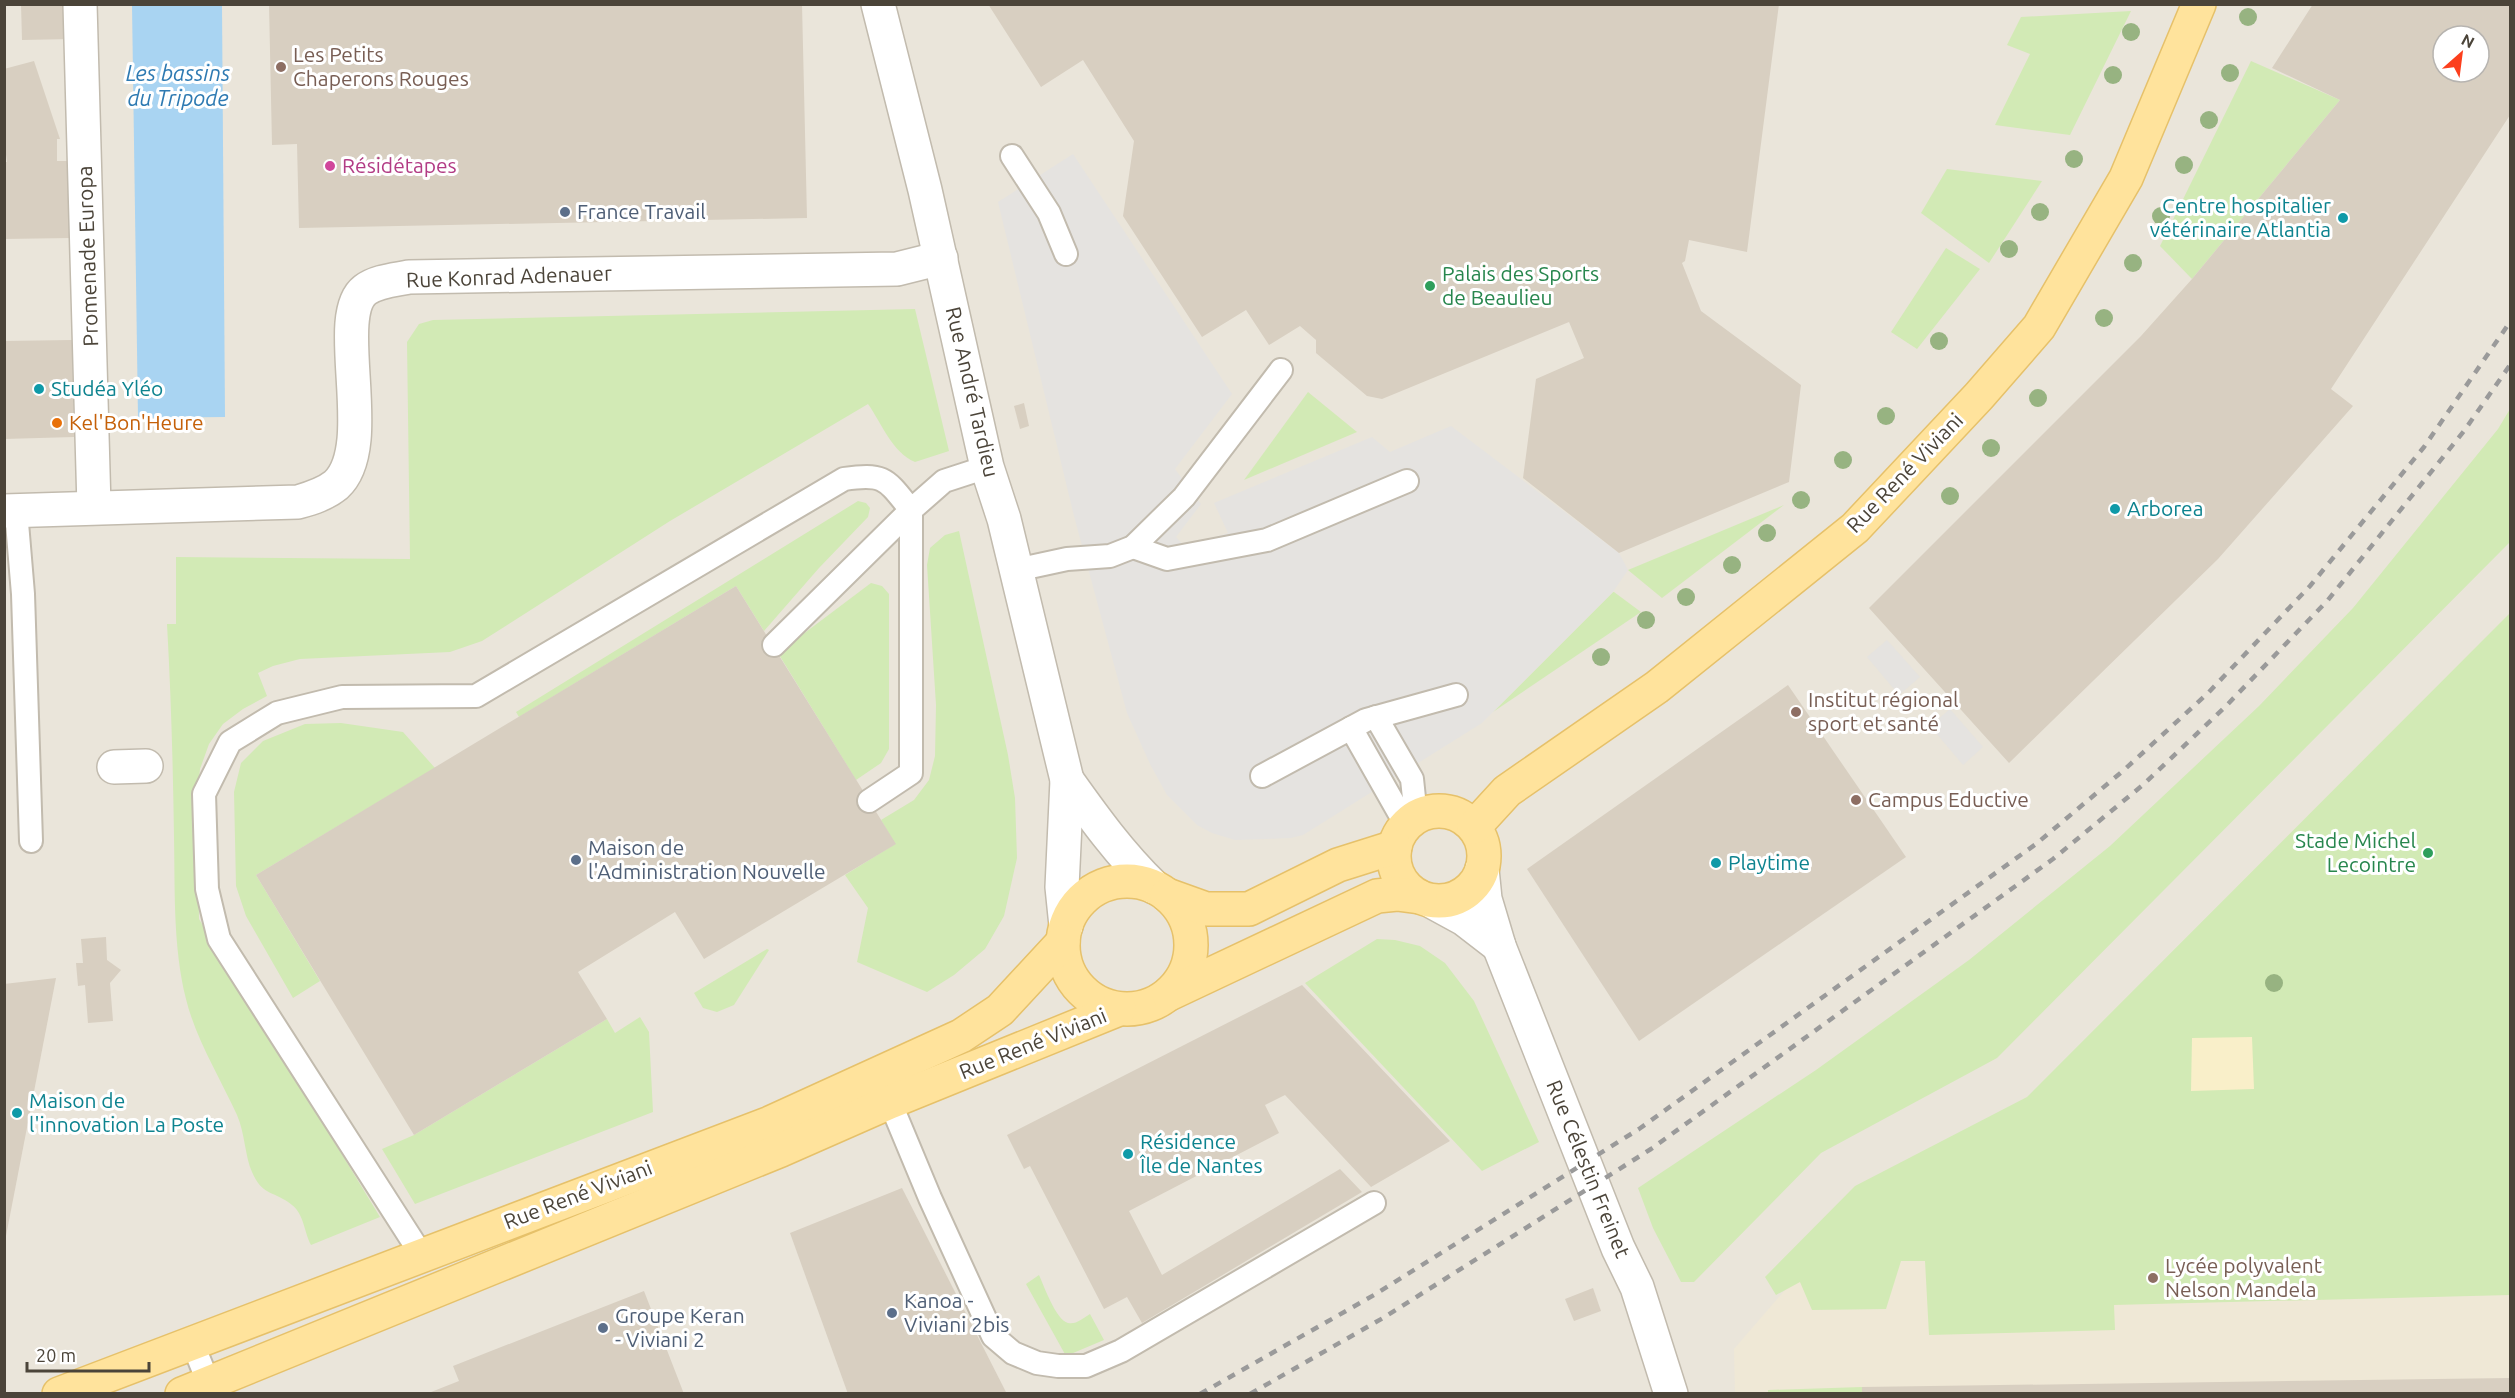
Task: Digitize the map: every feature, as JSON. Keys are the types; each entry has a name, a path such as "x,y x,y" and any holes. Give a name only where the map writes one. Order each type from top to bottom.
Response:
{"main road":[{"name":"Rue René Viviani","path":"1474,827 1507,791 1657,687 1855,528 1979,396 2038,327 2126,178 2199,4"},
{"path":"1440,811 1453,813 1474,827 1482,842 1484,860 1475,883 1463,894 1448,900 1397,894 1377,896 1144,1007 1119,1009 1096,1001 1077,986 1066,966 1064,934 1078,904 1101,887 1119,882 1142,883 1206,909 1249,909 1440,811"},
{"path":"1406,830 1394,855 1397,872 1406,887 1426,899"},
{"path":"1160,891 1184,915 1191,945 1189,964 1183,976 1167,995"},
{"name":"Rue René Viviani","path":"59,1394 421,1254 770,1123 961,1036 1000,1010 1064,934"},
{"name":"Rue René Viviani","path":"201,1390 781,1150 890,1102 1119,1009"}],"street":[{"name":"Promenade Europa","path":"80,4 94,507"},
{"name":"Rue André Tardieu","path":"878,4 941,258 987,467 1004,519 1067,780 1062,887 1064,934"},
{"name":"Rue Konrad Adenauer","path":"10,511 298,502 322,494 337,484 347,470 353,440 355,408 352,323 356,300 364,291 385,282 409,277 897,269 941,258"},
{"name":"Rue André Tardieu","path":"1067,780 1105,834 1131,865 1160,891"},
{"name":"Rue Célestin Freinet","path":"1482,869 1485,899 1498,946 1618,1248 1636,1287 1671,1394"},
{"name":"Rue Célestin Freinet","path":"1426,899 1464,919 1498,946"}],"lane":[{"path":"1012,156 1049,213 1066,254"},
{"path":"1016,570 1067,559 1110,556 1133,547 1184,496 1281,370"},
{"path":"774,645 911,510 944,481 987,467"},
{"path":"421,1254 219,939 207,890 204,794 230,742 277,713 342,697 476,696 844,479 871,475 890,484 911,510 911,773 869,801"},
{"path":"1133,547 1167,559 1267,540 1407,481"},
{"path":"10,511 31,841"},
{"path":"1262,776 1376,717 1456,695"},
{"path":"1376,717 1412,779 1406,830"},
{"path":"1351,728 1406,830"},
{"path":"890,1102 939,1218 993,1336 1013,1353 1037,1363 1086,1366 1121,1351 1374,1203"},
{"path":"192,1342 201,1390"}],"shaded area":[{"path":"5,5 2510,5 2510,1393 5,1393"},
{"path":"1073,154 1232,394 1175,469 1201,504 1176,537 1185,547 1228,533 1214,503 1372,437 1390,452 1451,426 1619,553 1628,570 1613,592 1482,723 1303,835 1291,838 1235,840 1212,833 1197,825 1167,795 1127,713 1074,516 998,202"},
{"path":"1887,640 1920,677 1899,695 1867,657"},
{"path":"1950,709 1983,747 1963,765 1930,726"},
{"name":"Lycée polyvalent Nelson Mandela","path":"2510,1106 2510,1393 1735,1393 1734,1349 1856,1208"}],"green space":[{"path":"2131,11 2070,135 1995,125 2030,54 2007,45 2021,17"},
{"path":"2251,61 2340,100 2192,279 2160,246"},
{"path":"1947,169 2042,181 1989,263 1921,213"},
{"path":"1946,248 1980,269 1917,349 1891,332"},
{"path":"915,309 949,451 915,462 894,445 868,404 670,521 482,641 450,652 300,659 273,666 258,673 267,696 243,709 223,724 209,744 200,769 197,798 199,919 380,1217 311,1245 296,1209 286,1200 260,1186 252,1172 240,1122 196,1028 182,979 176,919 167,624 176,624 176,557 410,559 407,342 419,324 433,320"},
{"path":"1308,392 1357,432 1244,480"},
{"path":"2510,409 2510,542 1997,1058 1821,1153 1694,1282 1681,1282 1653,1228 1638,1188 1816,1070 1969,960 2110,846 2259,706 2353,608 2498,429"},
{"path":"858,501 866,503 870,508 868,517 819,568 764,631 736,586 519,717 516,712"},
{"path":"1784,505 1662,598 1628,570"},
{"path":"959,531 1008,755 1015,798 1017,858 1004,916 985,949 954,975 927,992 857,962 868,908 845,875 895,844 881,820 914,800 929,780 935,756 936,705 927,565 930,548 945,535"},
{"path":"871,583 882,586 889,594 889,749 881,763 856,780 778,653"},
{"path":"1613,592 1641,612 1493,712"},
{"path":"2510,613 2510,1295 2114,1305 2115,1330 1929,1335 1925,1261 1901,1261 1886,1309 1812,1310 1800,1282 1776,1295 1765,1277 1855,1186 2027,1097"},
{"path":"341,723 403,732 435,768 256,875 320,981 293,998 246,916 236,886 234,792 241,763 263,741 305,724"},
{"path":"1377,939 1395,940 1420,946 1445,963 1474,1001 1539,1142 1482,1171 1305,983"},
{"path":"767,949 769,950 734,1005 717,1012 703,1008 694,993"},
{"path":"640,1017 649,1032 653,1112 415,1204 382,1149 414,1135 607,1019 615,1033"},
{"path":"1039,1275 1051,1302 1064,1321 1074,1323 1090,1314 1104,1340 1066,1356 1026,1284"},
{"path":"1862,1387 1862,1393 1768,1394 1768,1390"}],"sand":[{"path":"2252,1037 2254,1089 2191,1091 2192,1038"}],"water":[{"name":"Les bassins du Tripode","path":"132,5 222,5 225,417 138,418"}],"building":[{"path":"21,4 71,4 72,39 22,40"},
{"path":"269,4 802,4 807,218 299,228 297,144 272,145"},
{"name":"Palais des Sports de Beaulieu","path":"988,4 1779,4 1747,252 1689,240 1685,261 1682,263 1701,311 1801,385 1789,482 1619,553 1523,478 1536,379 1584,358 1569,322 1382,399 1367,396 1316,353 1316,340 1300,326 1269,345 1246,310 1202,337 1123,216 1134,141 1083,60 1041,87"},
{"name":"Arborea","path":"2313,4 2510,4 2510,115 2331,389 2353,406 2218,559 2009,763 1869,608 2141,336 2192,279 2340,100 2272,68"},
{"path":"34,61 60,139 57,139 57,161 68,161 70,238 4,239 4,162 7,162 4,140 4,69"},
{"name":"Studéa Yléo","path":"72,340 74,437 4,439 4,341"},
{"path":"1024,403 1029,426 1020,429 1014,406"},
{"name":"Maison de l'Administration Nouvelle","path":"736,586 896,844 704,959 675,912 578,972 607,1019 414,1135 256,875"},
{"name":"Playtime","path":"1788,685 1906,857 1639,1041 1527,869"},
{"path":"106,937 107,960 121,970 110,983 113,1021 88,1023 85,985 78,986 76,963 83,963 81,939"},
{"name":"Maison de l'innovation La Poste","path":"56,978 6,1236 4,1236 4,984"},
{"name":"Résidence Île de Nantes","path":"1302,985 1450,1141 1371,1187 1285,1095 1265,1105 1279,1133 1129,1211 1162,1275 1340,1169 1362,1192 1142,1323 1127,1297 1104,1309 1030,1166 1024,1169 1007,1135"},
{"name":"Kanoa - Viviani 2bis","path":"902,1188 1007,1394 848,1394 790,1233"},
{"path":"1593,1288 1601,1311 1574,1321 1565,1299"},
{"name":"Groupe Keran - Viviani 2","path":"644,1291 684,1394 426,1394 459,1381 453,1366"},
{"path":"2510,1378 2510,1394 1862,1394 1862,1387"}],"railway":[{"path":"1200,1394 1374,1295 1639,1129 2036,844 2124,770 2208,693 2310,586 2424,447 2510,322"},
{"path":"1250,1394 1383,1318 1651,1149 2053,859 2144,784 2226,706 2328,600 2464,431 2510,365"}],"place":[{"name":"Les Petits Chaperons Rouges","path":"281,67"},
{"name":"Résidétapes","path":"330,166"},
{"name":"France Travail","path":"565,212"},
{"name":"Centre hospitalier vétérinaire Atlantia","path":"2343,218"},
{"name":"Palais des Sports de Beaulieu","path":"1430,286"},
{"name":"Studéa Yléo","path":"39,389"},
{"name":"Kel'Bon'Heure","path":"57,423"},
{"name":"Arborea","path":"2115,509"},
{"name":"Institut régional sport et santé","path":"1796,712"},
{"name":"Campus Eductive","path":"1856,800"},
{"name":"Stade Michel Lecointre","path":"2428,853"},
{"name":"Maison de l'Administration Nouvelle","path":"576,860"},
{"name":"Playtime","path":"1716,863"},
{"name":"Maison de l'innovation La Poste","path":"17,1113"},
{"name":"Résidence Île de Nantes","path":"1128,1154"},
{"name":"Lycée polyvalent Nelson Mandela","path":"2153,1278"},
{"name":"Kanoa - Viviani 2bis","path":"892,1313"},
{"name":"Groupe Keran - Viviani 2","path":"603,1328"}]}
